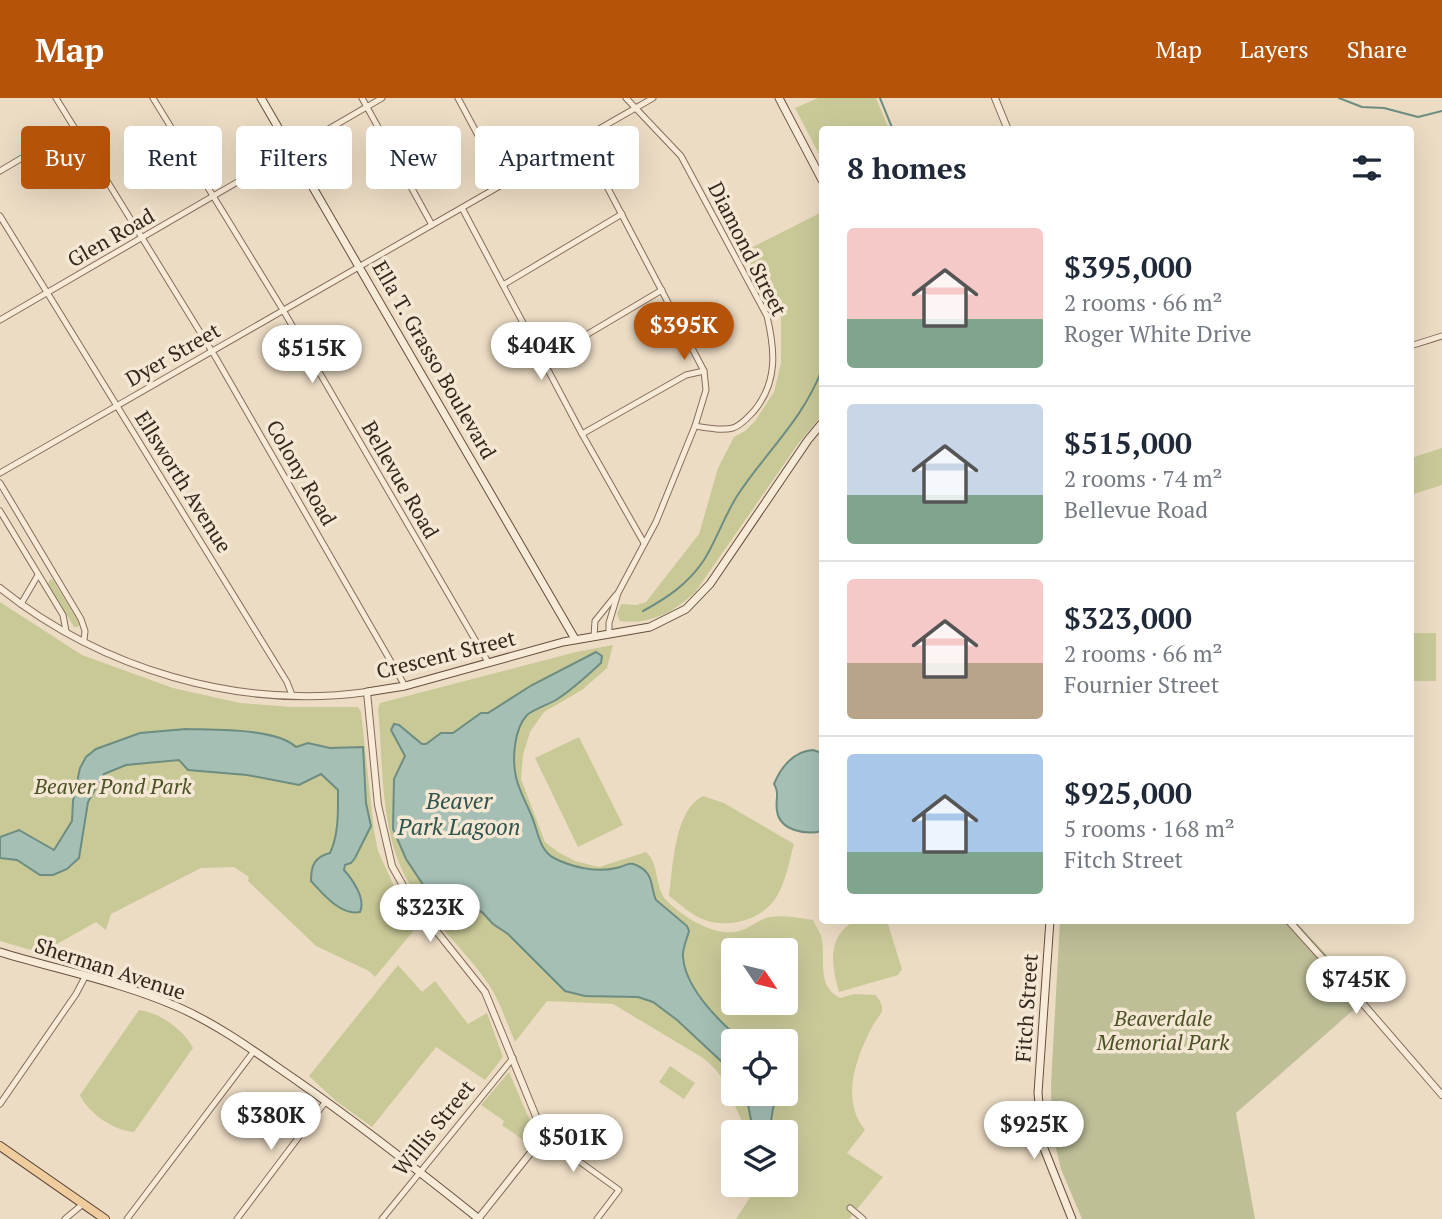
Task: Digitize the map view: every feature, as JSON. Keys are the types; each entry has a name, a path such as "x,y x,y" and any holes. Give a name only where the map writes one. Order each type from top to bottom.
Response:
{"main road":[{"name":"Ella T. Grasso Boulevard","path":"261,98 277,126"},
{"path":"779,98 819,174"},
{"name":"Ella T. Grasso Boulevard","path":"314,189 575,639"},
{"name":"Crescent Street","path":"367,692 405,686 575,639 660,624 680,613 701,596 819,427"},
{"name":"Fitch Street","path":"1050,924 1038,1093 1043,1146 1072,1219"},
{"name":"Sherman Avenue","path":"0,952 129,989 178,1007 226,1033 326,1101 420,1171 478,1219"},
{"path":"0,1146 105,1219"}],"street":[{"name":"Colony Road","path":"56,98 73,126"},
{"name":"Bellevue Road","path":"153,98 283,310 488,662"},
{"path":"362,98 432,225"},
{"name":"Glen Road","path":"333,126 382,98"},
{"path":"458,98 475,130"},
{"name":"Diamond Street","path":"626,98 681,156 767,316 773,343 774,360 766,391 748,418 736,427 723,430 695,426"},
{"name":"Dyer Street","path":"604,126 653,98"},
{"path":"995,98 1006,126"},
{"path":"0,171 21,159"},
{"name":"Glen Road","path":"0,320 236,184"},
{"name":"Colony Road","path":"110,185 212,351 405,686"},
{"name":"Dyer Street","path":"0,473 495,189"},
{"path":"609,189 704,372 706,390 695,426 656,522 618,593 609,623 610,634"},
{"path":"462,208 582,434 644,543"},
{"path":"503,285 622,214"},
{"name":"Ellsworth Avenue","path":"0,216 287,682 292,695"},
{"path":"544,360 662,290"},
{"path":"1414,345 1442,336"},
{"path":"582,434 686,375 704,372"},
{"path":"0,484 84,626 83,640"},
{"path":"0,511 63,615 66,631"},
{"path":"14,534 26,527"},
{"path":"21,604 40,578 53,573"},
{"name":"Crescent Street","path":"0,588 21,604 83,640 120,658 175,678 253,693 292,695 367,692"},
{"path":"594,636 598,616 618,593"},
{"path":"367,692 378,805 392,866 410,898 482,987 544,1136 619,1190 597,1219"},
{"path":"1292,924 1442,1095"},
{"path":"0,1104 85,977"},
{"path":"127,1219 254,1051"},
{"name":"Willis Street","path":"382,1219 513,1058"},
{"path":"237,1219 326,1101"},
{"path":"478,1219 544,1136"},
{"path":"65,1219 83,1204"},
{"path":"850,1208 863,1219"}],"green space":[{"path":"818,98 876,98 888,126 819,126 819,154 795,108"},
{"path":"819,214 819,419 798,444 696,591 671,611 652,619 620,621 617,614 621,604 636,605 646,602 699,534 718,468 734,437 755,421 774,392 781,363 781,307 760,289 741,253"},
{"path":"1442,448 1442,485 1414,494 1414,457"},
{"path":"50,579 79,623 78,627 74,627 48,584"},
{"name":"Beaver Pond Park","path":"0,602 82,655 173,688 240,703 291,707 358,707 361,712 378,851 394,886 420,923 375,977 369,971 316,946 248,881 249,877 234,867 201,868 111,914 106,930 96,922 41,953 0,941"},
{"path":"1414,633 1436,633 1436,681 1414,681"},
{"path":"613,645 607,668 582,690 544,712 530,732 523,755 521,779 545,842 575,861 599,867 646,852 653,863 660,890 667,901 690,919 717,931 739,931 770,917 813,920 821,936 823,970 827,986 832,993 840,998 854,994 876,995 882,1011 861,1051 853,1078 853,1105 865,1130 847,1153 883,1177 849,1219 736,1219 750,1197 798,1197 798,1120 770,1120 774,1106 798,1106 798,1029 729,1029 606,925 607,997 631,996 653,1002 721,1063 721,1078 703,1058 613,1004 547,1001 515,1042 490,986 418,898 401,868 389,830 386,810 378,709 380,703 576,652"},
{"path":"579,737 623,825 578,847 535,758"},
{"path":"703,796 724,803 794,844 777,896 764,911 745,920 725,923 705,920 669,896 681,826 693,803"},
{"path":"850,924 888,924 902,969 898,975 839,992 833,952 839,935"},
{"name":"Beaverdale Memorial Park","path":"1060,924 1298,924 1367,998 1236,1113 1255,1219 1082,1219 1061,1169 1052,1132 1051,1084"},
{"path":"398,965 422,992 435,981 468,1024 487,1013 503,1057 485,1080 436,1047 372,1127 336,1101 309,1076"},
{"path":"139,1010 155,1014 170,1023 184,1035 193,1048 134,1132 103,1120 89,1108 80,1095"},
{"path":"670,1066 695,1083 684,1099 659,1082"},
{"path":"509,1072 533,1128 532,1135 526,1142 502,1125 504,1121 481,1105"},
{"path":"735,1106 749,1106 753,1120 742,1120"}],"water":[{"name":"Beaver Park Lagoon","path":"596,652 602,656 601,663 568,692 527,715 519,728 514,753 517,782 540,840 549,855 584,868 609,869 631,864 642,868 649,876 656,900 687,926 689,931 683,957 685,969 705,1004 729,1029 721,1029 721,1061 677,1020 653,1002 638,997 585,996 565,991 482,912 445,903 424,886 406,859 393,829 394,779 405,756 391,730 394,724 422,744 426,744 441,733 453,733 481,713 488,713 532,685"},
{"path":"186,729 260,733 287,741 296,747 308,743 330,748 363,747 366,803 371,826 355,858 345,865 344,870 360,896 360,912 346,911 339,907 311,881 314,863 330,853 337,822 338,790 321,774 299,785 247,775 188,770 179,760 126,765 104,774 88,802 79,858 67,869 53,875 40,875 17,860 0,858 0,837 19,830 54,850 72,821 80,768 86,757 96,749 140,733"},
{"path":"806,751 819,752 819,831 802,832 788,827 779,818 777,807 777,790 774,784 780,772 789,761"},
{"path":"748,1106 774,1106 771,1120 751,1120"}],"waterway":[{"path":"880,98 891,126"},
{"path":"1339,98 1362,107 1384,108 1418,117 1442,111"},
{"path":"643,611 677,590 698,569 739,493 795,419 819,376"}]}
